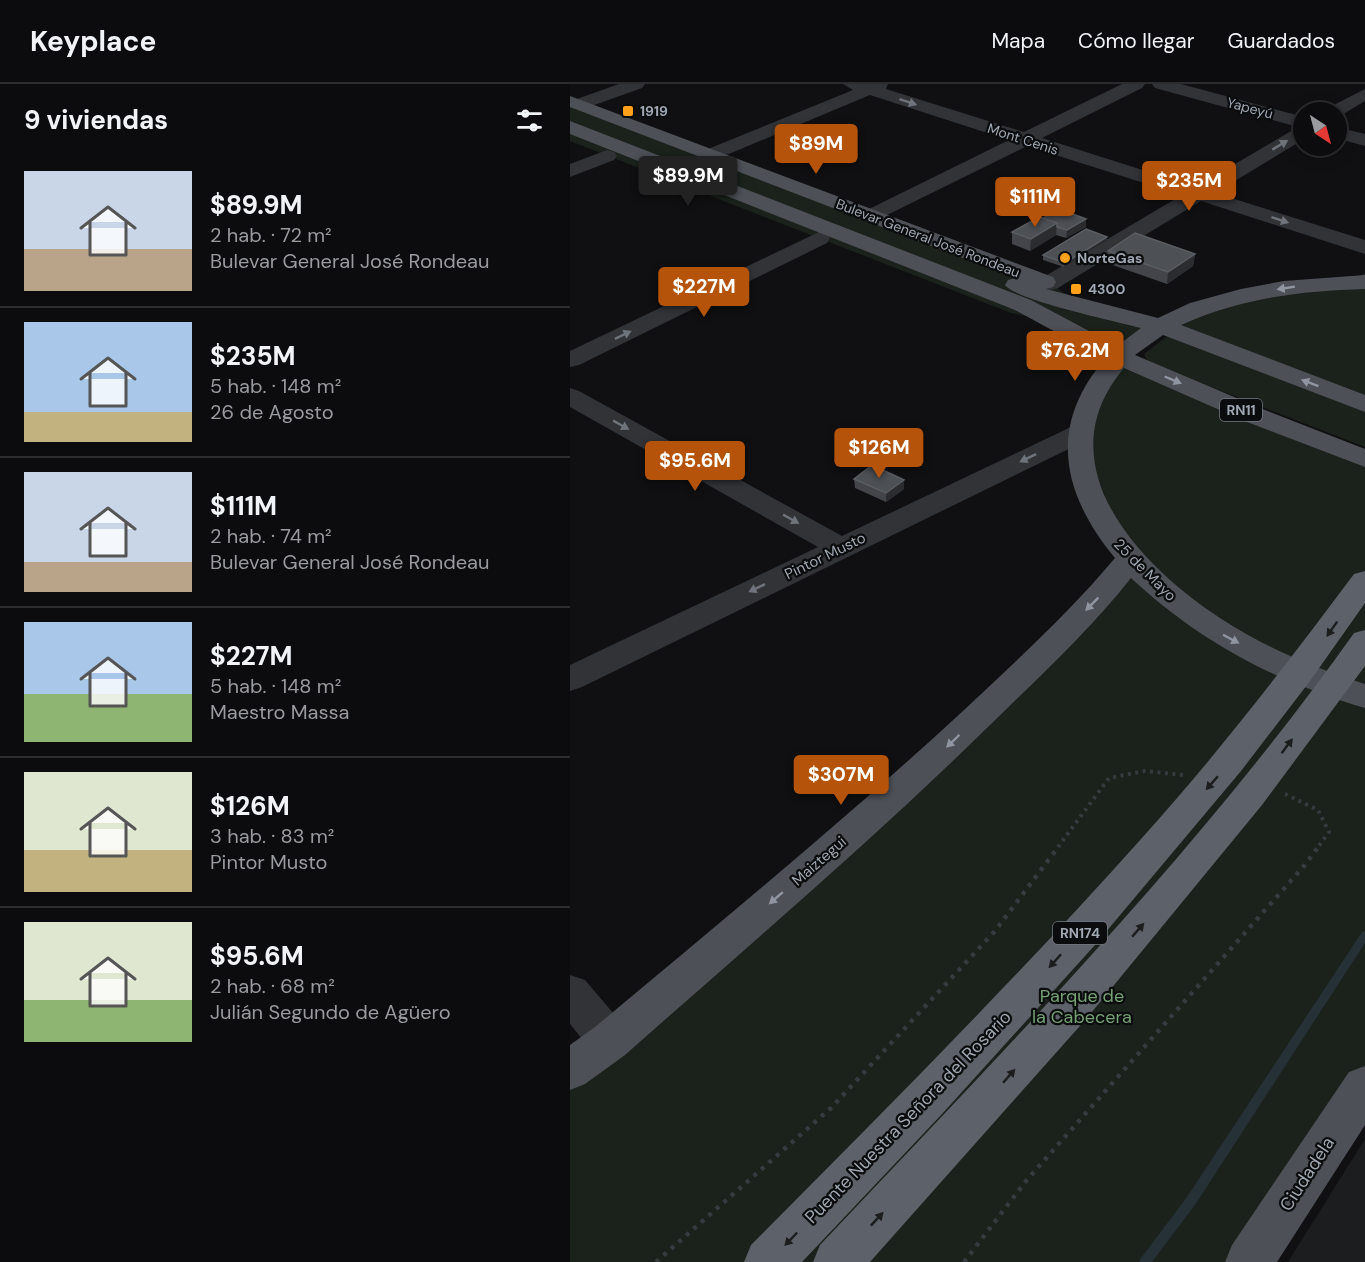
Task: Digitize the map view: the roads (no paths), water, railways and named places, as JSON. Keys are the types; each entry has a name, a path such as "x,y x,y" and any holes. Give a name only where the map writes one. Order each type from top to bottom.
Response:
{"highway":[{"name":"Puente Nuestra Señora del Rosario","path":"768,1262 946,1081 1210,786 1323,642 1365,581"},
{"name":"RN174","path":"837,1262 986,1101 1156,910 1264,778 1365,640"}],"main road":[{"name":"Bulevar General José Rondeau","path":"573,105 1050,284 1081,305"},
{"name":"Bulevar General José Rondeau","path":"573,105 1025,289 1161,326 1365,404"},
{"name":"Bulevar General José Rondeau","path":"570,127 1023,305 1119,357 1256,416 1365,459"},
{"name":"Bulevar General José Rondeau","path":"570,141 1011,313 1048,320"},
{"name":"25 de Mayo","path":"1358,279 1292,286 1238,296 1196,308 1173,318 1119,357 1103,377 1088,404 1080,433 1080,463 1091,500 1113,538 1130,559 1182,606 1219,632 1278,664 1341,690 1365,696"},
{"name":"Maiztegui","path":"570,1070 610,1041 844,840 952,742 1107,589 1130,559"},
{"name":"Ciudadela","path":"1249,1262 1365,1086"}],"street":[{"path":"573,105 636,84"},
{"path":"870,216 1136,84"},
{"name":"Yapeyú","path":"1161,84 1293,120"},
{"path":"710,155 868,86"},
{"name":"Mont Cenis","path":"868,86 1024,139 1365,247"},
{"path":"1347,104 1365,94"},
{"path":"1347,135 1365,140"},
{"path":"1050,284 1293,138"},
{"path":"570,171 607,156"},
{"path":"570,360 819,238"},
{"path":"570,396 842,548"},
{"name":"Pintor Musto","path":"570,679 1080,433"},
{"path":"570,993 610,1041"}],"waterway":[{"path":"1145,1262 1191,1201 1365,935"}],"place":[{"name":"1919","path":"628,111"},
{"name":"NorteGas","path":"1065,258"},
{"name":"4300","path":"1076,289"}],"park label":[{"name":"Parque de la Cabecera","path":"1082,1006"}]}
